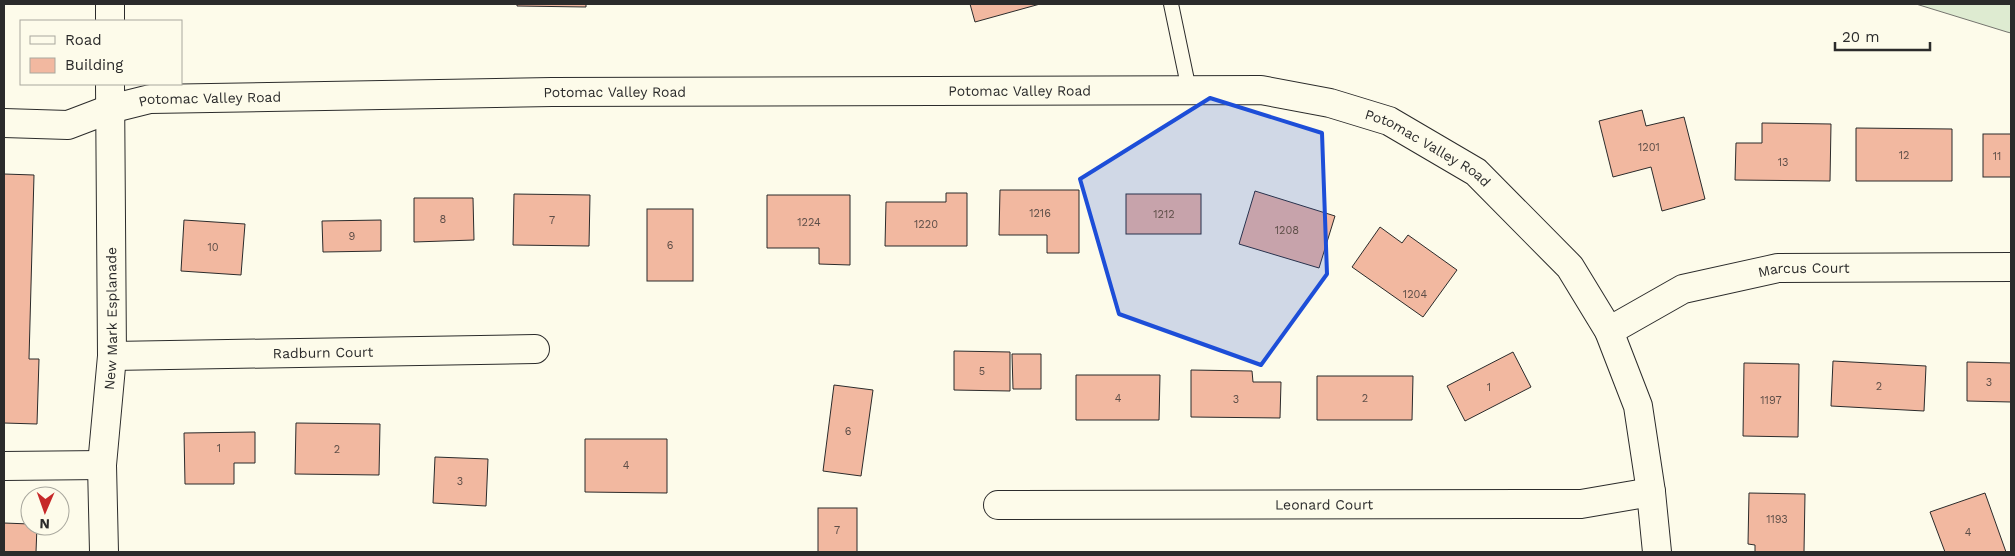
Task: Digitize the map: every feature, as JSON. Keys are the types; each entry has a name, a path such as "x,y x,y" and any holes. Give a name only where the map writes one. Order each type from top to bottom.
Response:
{"street":[{"path":"110,4 110,20"},
{"name":"Potomac Valley Road","path":"4,123 68,125 110,96 150,99 552,92 1261,90 1330,102 1389,121 1476,172 1570,267 1609,331 1638,406 1651,492 1657,552"},
{"name":"New Mark Esplanade","path":"104,552 102,465 112,356 110,96"},
{"name":"Marcus Court","path":"1609,331 1683,289 1778,268 2011,267"},
{"name":"Radburn Court","path":"112,356 535,349"},
{"path":"4,466 102,465"},
{"name":"Leonard Court","path":"998,505 1581,504 1651,492"}],"lane":[{"path":"1171,4 1189,90"}],"highlighted area":[{"path":"1210,98 1322,133 1327,274 1261,365 1119,314 1080,179"}],"green space":[{"path":"1916,4 2011,4 2011,33 2007,32"}],"building":[{"path":"517,4 586,4 586,7 517,6"},
{"path":"970,4 1040,4 975,22"},
{"path":"1642,110 1646,126 1684,117 1705,199 1662,211 1651,167 1613,177 1599,121"},
{"path":"1762,123 1831,124 1830,181 1735,180 1736,143 1762,143"},
{"path":"1856,128 1952,129 1952,181 1856,181"},
{"path":"1983,134 2011,134 2011,177 1983,177"},
{"path":"4,174 34,175 29,359 39,359 37,424 4,423"},
{"path":"1000,190 1079,190 1079,253 1047,253 1047,235 999,235"},
{"path":"1255,191 1335,216 1319,268 1239,244"},
{"path":"946,193 967,193 967,246 885,246 886,202 946,202"},
{"path":"514,194 590,195 589,246 513,245"},
{"path":"1126,194 1201,194 1201,234 1126,234"},
{"path":"767,195 850,195 850,265 819,264 819,248 767,248"},
{"path":"414,198 473,198 474,240 414,242"},
{"path":"647,209 693,209 693,281 647,281"},
{"path":"184,220 245,224 241,275 181,271"},
{"path":"381,220 381,251 323,252 322,221"},
{"path":"1380,227 1402,243 1408,235 1457,270 1423,317 1352,267"},
{"path":"954,351 1010,352 1010,391 954,390"},
{"path":"1513,352 1531,387 1465,421 1447,386"},
{"path":"1012,354 1041,354 1041,389 1013,389"},
{"path":"1833,361 1926,366 1924,411 1831,406"},
{"path":"1967,362 2011,363 2011,402 1967,401"},
{"path":"1744,363 1799,364 1798,437 1743,436"},
{"path":"1191,370 1252,371 1253,382 1281,382 1280,418 1191,417"},
{"path":"1076,375 1160,375 1159,420 1076,420"},
{"path":"1317,376 1413,376 1412,420 1317,420"},
{"path":"834,385 873,390 861,476 823,471"},
{"path":"296,423 380,424 379,475 295,474"},
{"path":"255,432 255,463 234,463 234,484 185,484 184,433"},
{"path":"585,439 667,439 667,493 585,492"},
{"path":"435,457 488,459 486,506 433,503"},
{"path":"1749,493 1805,494 1804,552 1755,552 1755,545 1748,544"},
{"path":"1985,493 2006,552 1945,552 1930,512"},
{"path":"818,508 857,508 857,552 818,552"},
{"path":"4,523 20,524 20,536 37,536 36,552 4,552"}]}
